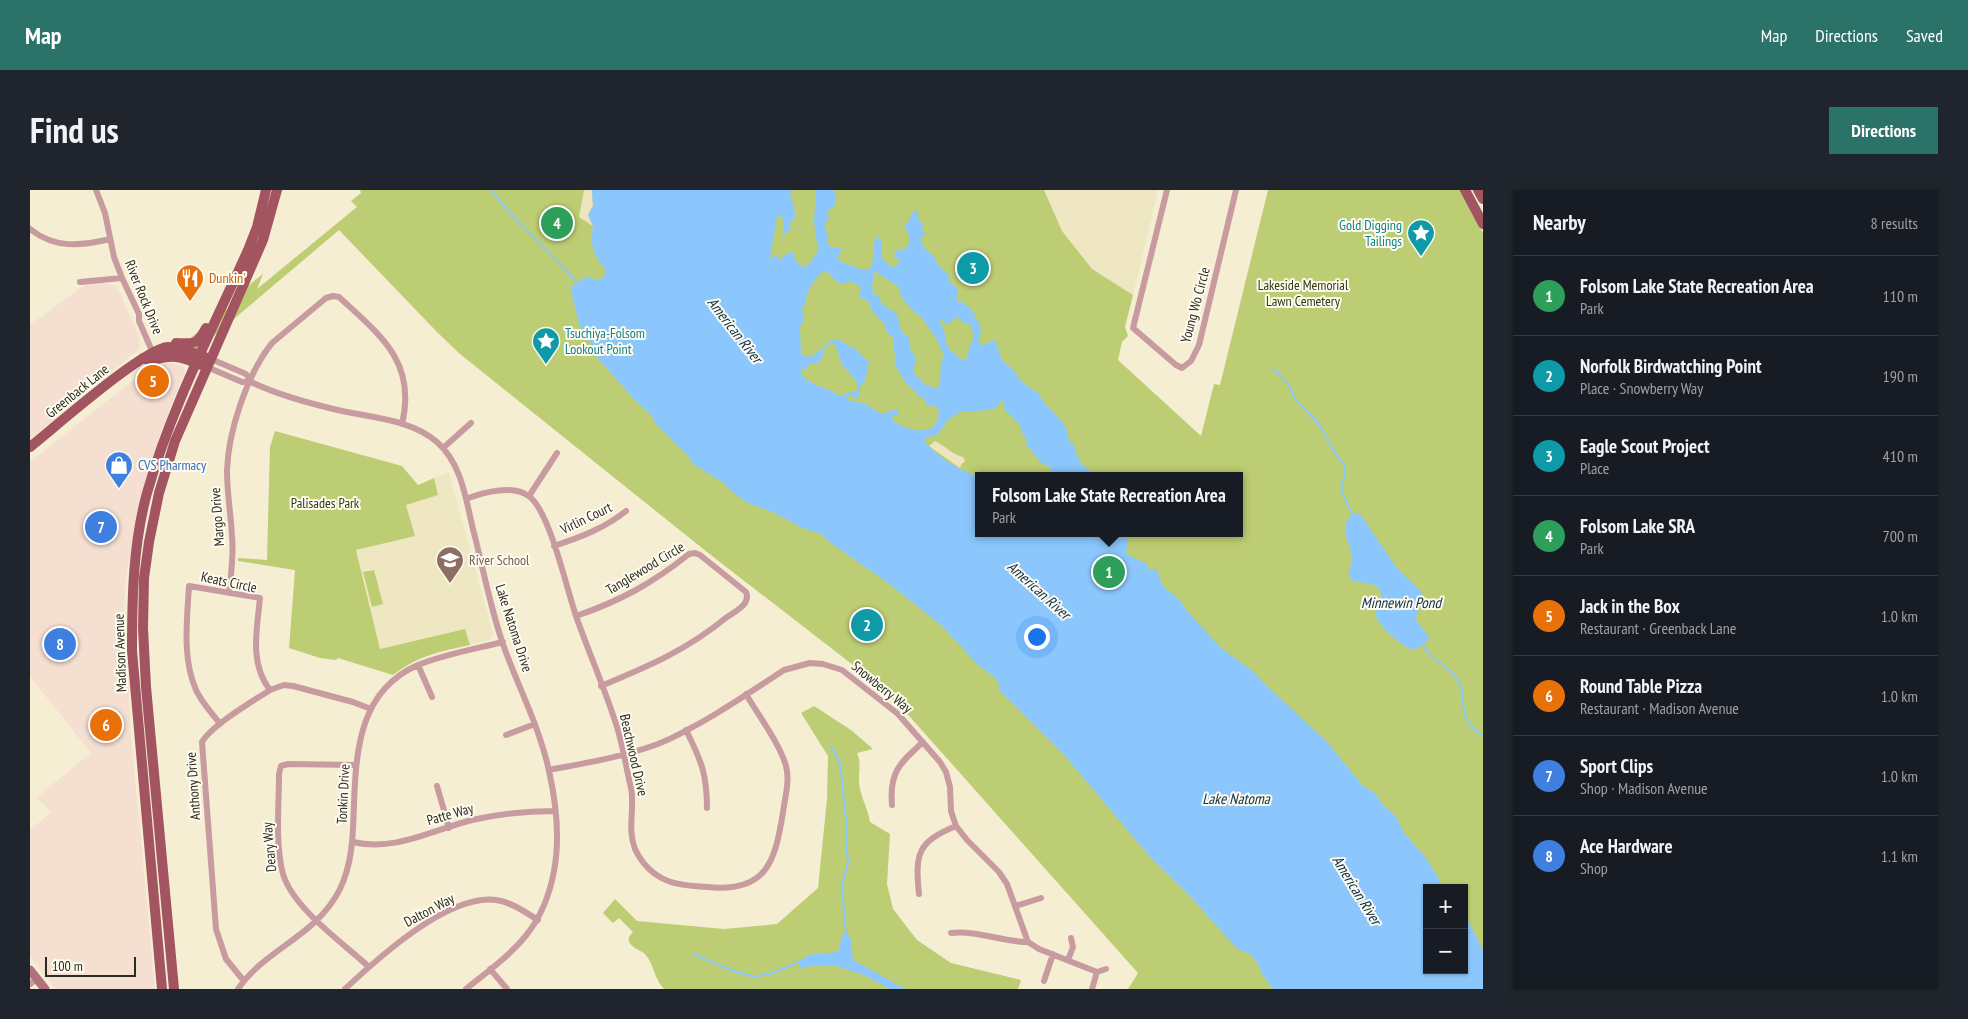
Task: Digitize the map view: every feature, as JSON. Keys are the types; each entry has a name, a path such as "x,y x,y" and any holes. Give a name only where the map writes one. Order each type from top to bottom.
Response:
{"main road":[{"path":"204,361 225,301 257,227 266,190"},
{"path":"204,361 263,240 277,190"},
{"path":"1465,190 1483,224"},
{"path":"1478,190 1483,199"},
{"path":"159,352 174,343 192,344 198,341 210,319 225,301"},
{"name":"Greenback Lane","path":"30,447 117,376 143,358 150,362 159,352 204,361"},
{"name":"Madison Avenue","path":"162,989 137,725 132,651 132,609 137,549 147,493 172,420 204,361"},
{"name":"Madison Avenue","path":"174,989 146,687 143,628 144,578 149,542 164,477 204,361"}],"street":[{"name":"River Rock Drive","path":"96,190 105,213 110,239 122,278 139,314 139,321 159,352"},
{"name":"Young Wo Circle","path":"1167,190 1133,326 1157,349 1182,368 1190,361 1199,345 1236,190"},
{"path":"30,229 51,242 70,246 110,239"},
{"path":"80,282 122,278"},
{"name":"Margo Drive","path":"229,593 232,538 227,470 233,434 250,382 264,352 272,343 326,298 335,296 357,314 387,346 399,363 403,375 406,405 402,424"},
{"name":"Lake Natoma Drive","path":"204,361 246,374 250,382 306,402 418,429 430,436 443,448 455,465 466,499 502,642 535,724 549,770 555,811 556,843 555,868 549,892 538,920 519,945 466,989"},
{"path":"443,448 471,423"},
{"path":"466,499 512,490 529,496 557,453"},
{"name":"Beachwood Drive","path":"529,496 542,511 576,616 617,729 632,791 633,841 639,858 661,878 676,884 722,888 746,884 760,874 774,855 778,844 787,781 786,764 746,694"},
{"name":"Virlin Court","path":"554,546 582,537 605,526 626,510"},
{"name":"Tanglewood Circle","path":"576,616 630,595 665,574 693,553 700,555 746,592 746,603 687,646 669,657 602,686"},
{"name":"Keats Circle","path":"220,724 201,699 189,668 187,632 189,586 260,598 256,655 261,674 270,690"},
{"name":"Tonkin Drive","path":"238,989 252,971 318,921 340,889 350,862 353,842 356,765 362,730 371,709 391,683 418,665 502,642"},
{"name":"Snowberry Way","path":"549,770 624,755 658,744 686,730 784,670 810,663 824,664 842,670 898,714 946,772 950,787 951,811 956,826 967,840 999,872 1016,906 1028,942"},
{"path":"418,665 432,696"},
{"name":"Anthony Drive","path":"244,980 226,958 216,929 202,742 220,724 270,690 284,685 353,702 371,709"},
{"path":"506,735 535,724"},
{"path":"686,730 701,762 707,782 707,808"},
{"path":"892,805 891,789 897,768 923,742"},
{"name":"Deary Way","path":"356,765 288,764 281,766 278,774 280,857 290,890 300,903 369,967"},
{"path":"437,786 449,828"},
{"name":"Patte Way","path":"353,842 375,845 392,844 486,817 555,811"},
{"path":"919,894 917,865 921,852 928,841 935,835 956,826"},
{"path":"1016,906 1041,898"},
{"name":"Dalton Way","path":"345,989 414,931 452,910 480,900 499,900 538,920"},
{"path":"951,933 968,932 1015,942 1028,942 1039,949 1098,972 1106,969"},
{"path":"1068,960 1073,947 1071,938"},
{"path":"1044,981 1053,954"},
{"path":"30,970 33,981 45,989"},
{"path":"490,970 507,989"},
{"path":"1092,989 1098,972"}],"shaded area":[{"path":"1044,190 1158,190 1133,295 1092,269 1062,231"},
{"path":"100,282 117,286 139,337 140,348 30,439 30,325 86,284"},
{"path":"171,363 183,366 185,372 162,428 138,511 126,577 124,607 131,735 155,989 56,989 30,956 30,830 51,813 37,797 91,753 30,676 30,462 145,371 153,366"},
{"path":"449,472 493,635 489,640 470,645 465,629 380,649 356,549 414,536 406,504 438,495 434,478"}],"green space":[{"name":"Lakeside Memorial Lawn Cemetery","path":"360,190 1044,190 1062,231 1092,269 1133,295 1125,327 1128,336 1122,342 1118,360 1201,436 1214,384 1220,385 1268,190 1460,190 1483,233 1483,989 1128,989 1138,973 903,709 862,672 707,552 460,354 339,230 183,362 174,351 231,306 235,296 263,274 257,289 357,207 351,201 361,193"},
{"name":"Palisades Park","path":"275,431 402,466 418,485 434,478 438,495 406,505 415,536 356,550 380,649 465,629 470,645 439,652 421,659 393,675 338,658 336,660 320,658 289,648 295,570 238,561 238,558 267,560 270,447"},
{"path":"374,570 383,604 372,607 363,572"},
{"path":"814,706 851,730 873,749 857,753 859,784 870,822 890,834 887,884 893,909 917,940 951,963 1021,980 1018,989 664,989 645,954 630,944 629,939 633,932 619,918 613,923 603,913 615,899 637,921 724,929 777,924 818,888 827,799 828,756 801,713"}],"sand":[{"path":"584,190 592,190 593,206 588,215 593,226 579,217"},
{"path":"935,441 963,457 965,461 960,468 929,446"}],"water":[{"name":"Lake Natoma","path":"592,190 792,190 790,197 794,204 795,218 790,223 791,230 787,231 784,236 782,234 784,222 780,215 777,217 770,258 772,259 776,254 781,260 792,251 797,263 804,267 810,263 819,249 814,222 816,190 834,190 836,202 827,211 829,219 825,221 828,244 831,247 842,248 838,257 839,261 868,270 873,262 874,243 878,236 881,240 882,259 892,267 897,266 899,260 894,256 895,252 905,249 909,243 909,237 904,225 910,220 911,214 917,209 918,218 923,224 922,229 926,235 920,237 924,248 934,256 938,265 948,274 950,283 957,287 956,300 965,303 976,314 974,319 978,321 981,332 978,340 980,344 983,345 994,340 996,342 1002,360 1022,382 1039,394 1045,404 1065,425 1069,438 1068,442 1073,443 1079,460 1083,465 1093,472 1052,472 1050,467 1041,463 1029,447 1026,446 1027,439 1022,434 1021,427 1005,410 1002,400 996,408 989,410 960,412 948,420 937,435 932,435 924,440 934,451 949,462 975,475 975,537 1126,537 1128,544 1126,550 1128,555 1147,564 1149,570 1157,569 1161,582 1166,589 1179,599 1188,612 1221,648 1254,672 1327,742 1363,786 1374,792 1384,806 1396,817 1404,833 1425,857 1441,884 1423,884 1423,974 1468,974 1468,921 1483,950 1483,989 1273,989 1250,954 1237,949 1190,896 1149,856 1066,757 999,690 998,687 1000,685 994,677 979,666 942,626 888,583 832,544 821,534 800,527 777,514 746,502 725,484 693,464 689,457 657,425 651,415 632,397 596,356 591,343 587,340 579,324 570,286 576,285 584,277 600,280 604,276 606,270 599,262 591,240 593,226 588,215 593,206","holes":["825,271 838,282 845,283 850,281 861,287 859,296 869,302 872,311 885,325 887,333 894,338 893,348 896,356 894,362 902,377 918,396 924,398 926,404 930,406 935,405 939,412 934,426 921,430 906,428 893,421 892,417 900,413 897,409 882,414 863,403 851,401 845,396 856,398 860,396 860,387 865,381 869,362 854,348 844,342 834,340 811,357 801,355 800,327 804,320 802,307 805,305 811,286 821,273","876,272 899,287 901,296 908,306 923,319 937,340 944,355 938,387 934,389 931,386 927,386 913,372 916,359 909,345 910,338 901,331 897,314 881,303 880,297 873,294 872,282 875,278 872,273","958,317 963,323 971,325 973,334 967,358 964,360 950,350 946,343 944,329 939,322 943,319 944,323 947,324","831,343 835,344 843,365 842,368 845,368 858,383 857,390 854,393 849,392 840,396 815,385 802,375 801,367 806,371 809,364 814,363 816,365 823,356 823,349"]},
{"name":"Minnewin Pond","path":"1353,513 1360,514 1397,568 1421,591 1422,602 1416,617 1429,640 1414,650 1398,641 1378,620 1376,611 1382,596 1381,591 1371,584 1354,582 1349,575 1352,557 1345,530 1348,519"},
{"path":"844,933 851,940 853,960 905,989 890,989 864,975 834,965 800,968 799,965 802,960 810,955 838,951"}],"waterway":[{"path":"492,190 501,203 578,284"},
{"path":"1274,369 1288,384 1296,400 1319,424 1337,456 1345,465 1341,491 1353,515"},
{"path":"1422,643 1434,659 1449,669 1457,679 1461,687 1465,715 1468,722 1483,736"},
{"path":"831,747 840,763 846,818 848,863 842,885 846,936"},
{"path":"693,954 750,976 774,972 801,961"}],"place":[{"name":"Folsom Lake SRA","path":"557,223"},
{"name":"Gold Digging Tailings","path":"1421,257"},
{"name":"Eagle Scout Project","path":"973,268"},
{"name":"Dunkin'","path":"190,302"},
{"name":"Tsuchiya-Folsom Lookout Point","path":"546,365"},
{"name":"Jack in the Box","path":"153,381"},
{"name":"CVS Pharmacy","path":"119,489"},
{"name":"Sport Clips","path":"101,527"},
{"name":"Folsom Lake State Recreation Area","path":"1109,572"},
{"name":"River School","path":"450,584"},
{"name":"Norfolk Birdwatching Point","path":"867,625"},
{"name":"Ace Hardware","path":"60,644"},
{"name":"Round Table Pizza","path":"106,725"}],"water label":[{"name":"American River","path":"735,330"},
{"name":"American River","path":"1039,590"},
{"name":"American River","path":"1357,890"}]}
